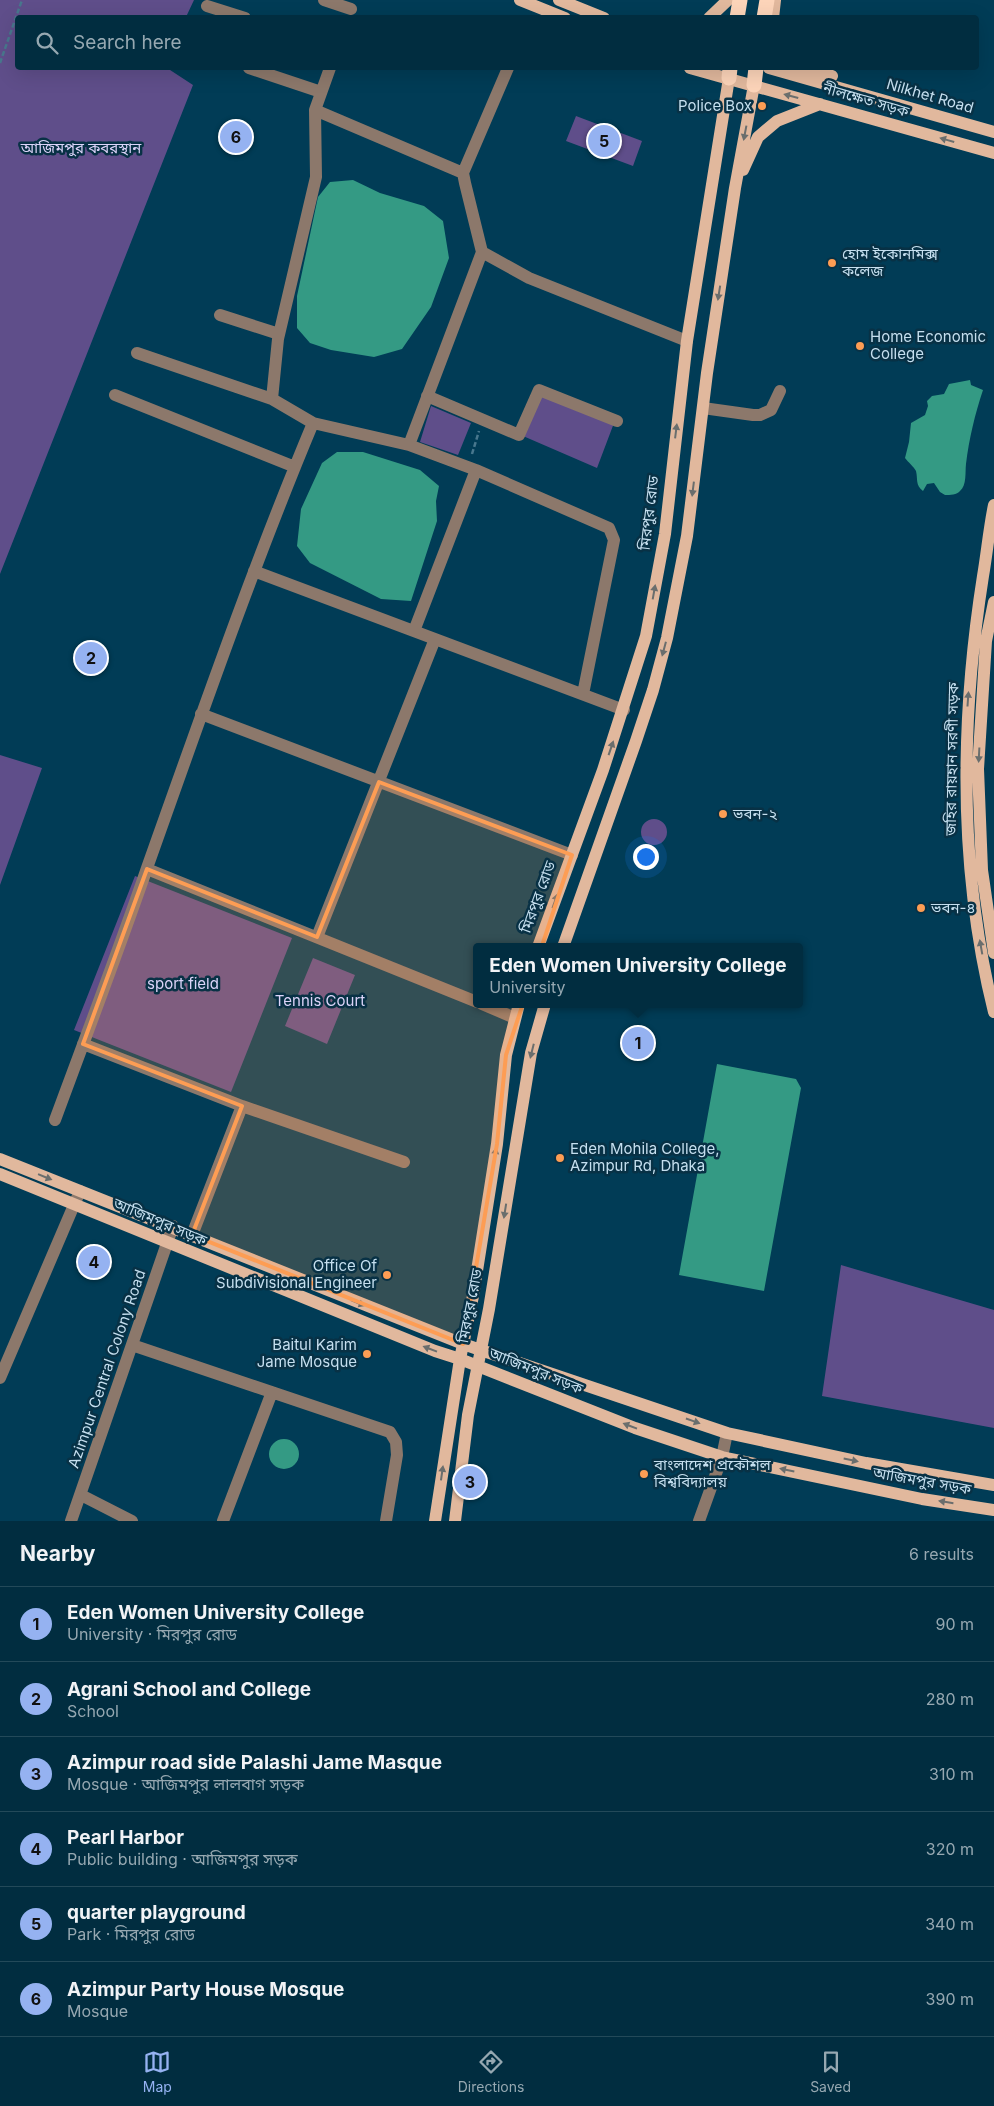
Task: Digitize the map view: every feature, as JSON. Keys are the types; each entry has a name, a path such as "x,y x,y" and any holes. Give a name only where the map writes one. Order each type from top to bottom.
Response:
{"highway":[{"path":"738,15 740,0"},
{"path":"764,15 767,0"},
{"path":"754,85 756,70"}],"main road":[{"path":"520,0 558,15"},
{"path":"559,0 596,15"},
{"path":"712,15 728,0"},
{"path":"773,15 775,0"},
{"name":"নীলক্ষেত সড়ক","path":"706,70 730,73 754,85 994,153"},
{"name":"Nilkhet Road","path":"776,70 994,132"},
{"path":"810,70 884,92 894,103"},
{"name":"মিরপুর রোড","path":"539,943 624,710 646,636 665,534 687,341 730,73"},
{"path":"564,943 636,741 653,690 667,638 687,536 702,408 735,188 754,85"},
{"path":"735,188 758,137 777,121 820,104"},
{"name":"জহির রায়হান সরণী সড়ক","path":"994,505 970,669 966,723 966,822 975,914 994,1012"},
{"path":"994,602 986,641 978,769 982,870 994,953"},
{"name":"মিরপুর রোড","path":"435,1521 460,1359 473,1296 496,1153 506,1055 518,1008"},
{"name":"মিরপুর রোড","path":"455,1521 474,1379 489,1309 531,1053 544,1008"},
{"name":"আজিমপুর সড়ক","path":"0,1159 173,1226 463,1344 727,1433 866,1463 994,1485"},
{"name":"আজিমপুর সড়ক","path":"0,1174 435,1351 478,1365 635,1428 722,1457 922,1499 994,1510"}],"street":[{"path":"324,0 351,9"},
{"path":"207,6 236,15"},
{"path":"255,70 321,92"},
{"path":"272,399 279,334 316,177 315,110 329,70"},
{"path":"409,445 482,252 462,173 507,70"},
{"path":"315,110 462,173"},
{"path":"482,252 530,278 687,341"},
{"path":"220,315 279,334"},
{"path":"137,353 272,399 313,423 409,445 472,469 610,528 614,540 583,694"},
{"path":"427,396 519,435 539,390 617,421"},
{"path":"702,408 760,415 771,410 780,391"},
{"path":"115,395 295,467"},
{"path":"56,1120 201,714 254,572 313,423"},
{"path":"414,631 472,469"},
{"path":"254,572 624,710"},
{"path":"317,937 435,639"},
{"path":"201,714 572,855"},
{"path":"147,869 473,1000"},
{"path":"491,1008 515,1018"},
{"path":"83,1044 242,1106 404,1162"},
{"path":"192,1235 242,1106"},
{"path":"0,1378 80,1190"},
{"name":"Azimpur Central Colony Road","path":"71,1521 173,1226"},
{"path":"132,1345 390,1432 396,1442 397,1455 386,1521"},
{"path":"223,1521 272,1392"},
{"path":"699,1521 722,1457 727,1433"},
{"path":"81,1495 132,1521"}],"path":[{"path":"17,15 22,0"},
{"path":"0,63 15,20"},
{"path":"472,469 483,420"}],"highlighted area":[{"path":"379,782 572,855 506,1055 497,1144 463,1344 192,1235 242,1106 83,1044 147,869 317,937"}],"green space":[{"name":"আজিমপুর কবরস্থান","path":"0,0 194,0 187,15 15,15 15,70 170,70 193,85 0,574"},
{"path":"576,116 642,141 633,166 566,141"},
{"path":"541,394 614,423 597,468 523,436"},
{"path":"431,406 471,423 458,455 420,442"},
{"path":"0,755 42,768 0,885"},
{"path":"654,819 663,823 667,832 663,841 654,845 645,841 641,832 645,823"},
{"name":"sport field","path":"135,876 292,938 231,1092 74,1030"},
{"name":"Tennis Court","path":"313,958 355,975 327,1044 285,1026"},
{"path":"841,1265 994,1310 994,1428 822,1396"}],"shaded area":[{"path":"353,180 380,193 424,206 443,221 449,258 431,307 402,349 374,357 331,350 310,343 297,328 297,296 318,197 330,182"},
{"path":"970,380 971,385 983,390 967,455 964,485 959,492 953,494 945,495 940,492 934,483 927,484 923,491 918,484 916,471 905,458 911,423 925,415 928,406 927,401 932,396 944,394 949,384"},
{"path":"337,452 363,452 420,470 439,486 436,501 437,521 411,601 381,599 310,563 297,546 301,509 322,463"},
{"path":"717,1064 796,1079 801,1088 764,1291 679,1275"},
{"path":"284,1439 295,1443 299,1454 295,1465 284,1469 273,1465 269,1454 273,1443"}],"place":[{"name":"Police Box","path":"762,106"},
{"name":"Azimpur Party House Mosque","path":"236,137"},
{"name":"quarter playground","path":"604,141"},
{"name":"হোম ইকোনমিক্স কলেজ","path":"832,263"},
{"name":"Home Economic College","path":"860,346"},
{"name":"Agrani School and College","path":"91,658"},
{"name":"ভবন-২","path":"723,814"},
{"name":"ভবন-৪","path":"921,908"},
{"name":"Eden Women University College","path":"638,1043"},
{"name":"Eden Mohila College, Azimpur Rd, Dhaka","path":"560,1158"},
{"name":"Pearl Harbor","path":"94,1262"},
{"name":"Office Of Subdivisional Engineer","path":"387,1275"},
{"name":"Baitul Karim Jame Mosque","path":"367,1354"},
{"name":"বাংলাদেশ প্রকৌশল বিশ্ববিদ্যালয়","path":"644,1474"},
{"name":"Azimpur road side Palashi Jame Masque","path":"470,1482"}]}
